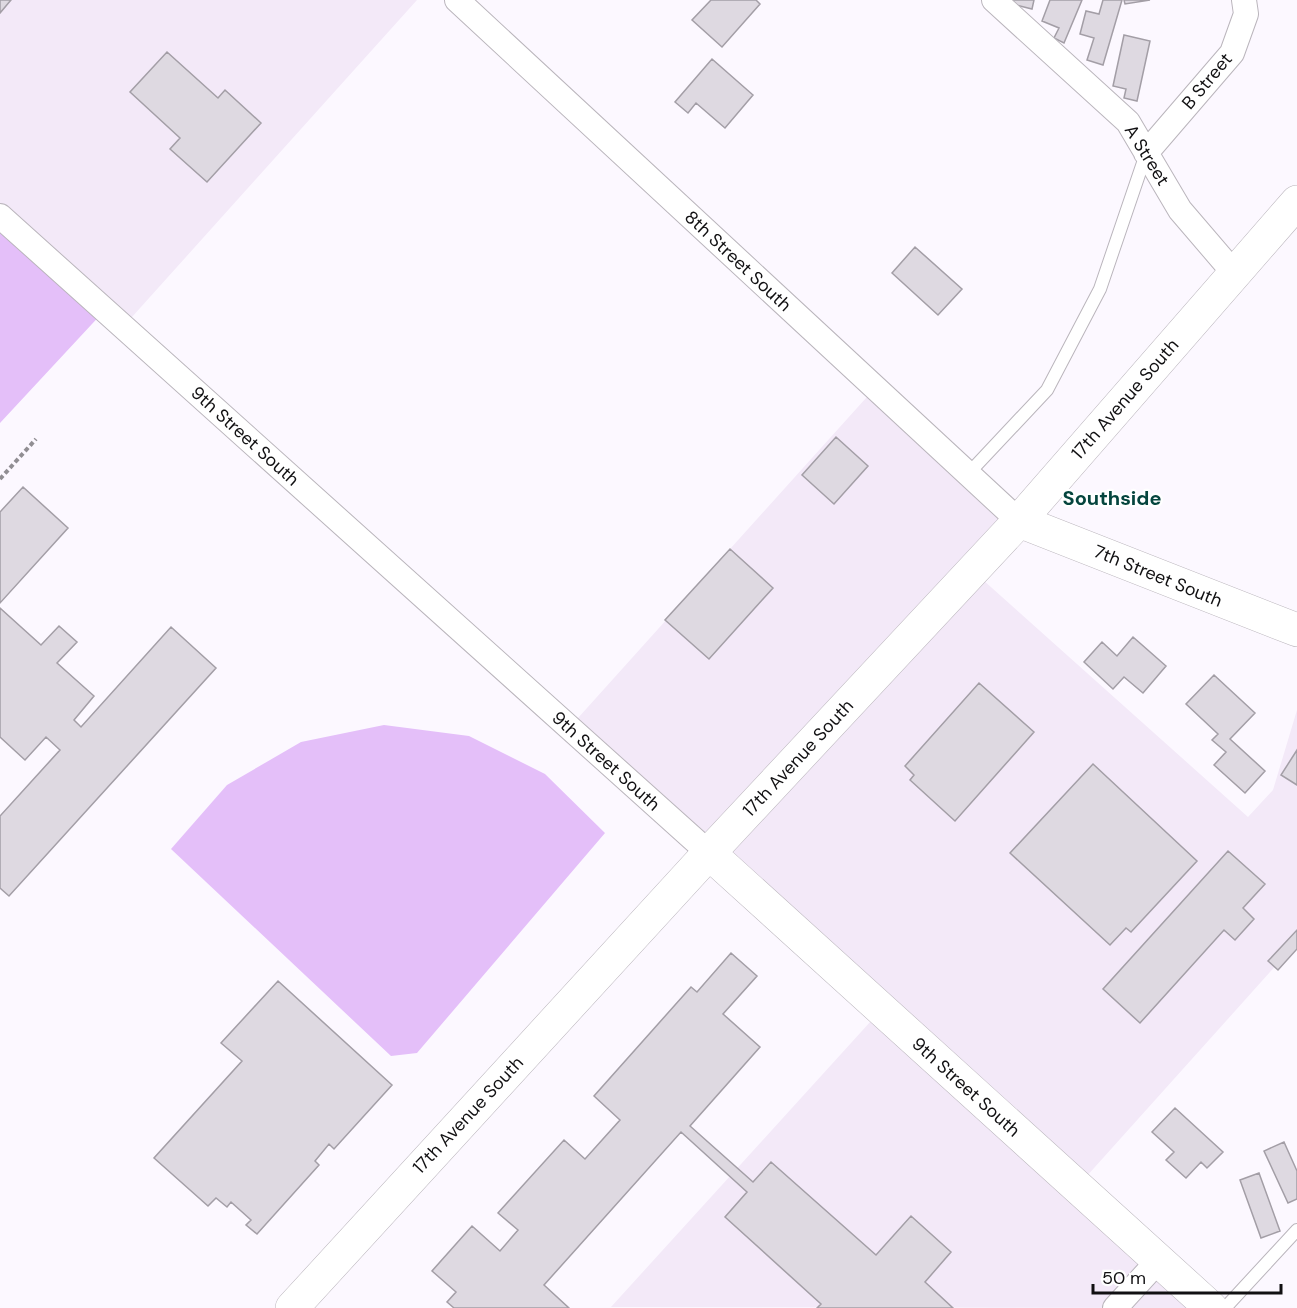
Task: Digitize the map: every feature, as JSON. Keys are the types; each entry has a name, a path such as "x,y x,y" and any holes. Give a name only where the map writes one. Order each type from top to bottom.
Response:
{"street":[{"name":"8th Street South","path":"457,0 1019,521"},
{"name":"A Street","path":"994,0 1128,122 1180,210 1234,273"},
{"name":"B Street","path":"1146,153 1232,53 1246,14 1244,0"},
{"name":"17th Avenue South","path":"292,1308 1019,521 1297,202"},
{"name":"9th Street South","path":"0,216 1211,1308"},
{"name":"7th Street South","path":"1019,521 1297,630"},
{"path":"1115,1308 1158,1261"}],"lane":[{"path":"968,474 1047,390 1100,289 1146,153"},
{"path":"1225,1308 1297,1230"}],"path":[{"path":"0,479 36,439"}],"shaded area":[{"path":"0,0 417,0 123,327 0,216"},
{"path":"0,216 105,310 0,423"},
{"path":"875,388 1019,521 973,571 1248,817 1273,790 1297,710 1297,942 1077,1187 1211,1308 611,1307 881,1010 569,728"},
{"path":"384,725 469,736 545,774 605,833 417,1053 391,1056 171,849 227,785 301,742"}],"building":[{"path":"0,0 11,0 0,13"},
{"path":"711,0 756,0 760,4 722,47 692,20"},
{"path":"1013,0 1034,0 1032,9 1012,4"},
{"path":"1050,0 1082,0 1064,43 1054,38 1059,28 1042,21"},
{"path":"1103,0 1122,0 1103,65 1087,60 1094,38 1080,34 1086,11 1099,14"},
{"path":"1124,0 1150,0 1125,4"},
{"path":"1124,35 1150,41 1137,101 1124,98 1126,89 1113,86"},
{"path":"167,52 218,98 225,90 261,123 207,182 170,149 180,138 130,92"},
{"path":"712,59 753,95 725,128 696,103 688,113 675,102"},
{"path":"915,247 962,289 938,315 892,273"},
{"path":"836,437 868,466 834,504 802,475"},
{"path":"23,487 68,528 0,603 0,512"},
{"path":"730,549 773,588 709,659 665,620"},
{"path":"0,608 41,645 59,626 77,642 57,663 94,696 74,720 81,727 171,627 216,668 9,896 0,888 0,816 60,750 46,737 25,760 0,737"},
{"path":"1133,637 1166,666 1143,693 1124,677 1113,689 1084,662 1102,642 1117,656"},
{"path":"1214,675 1255,713 1230,739 1265,771 1245,793 1214,765 1226,752 1212,740 1218,734 1186,704"},
{"path":"979,683 1034,732 955,821 910,780 914,775 905,766"},
{"path":"1297,750 1297,785 1281,775"},
{"path":"1093,764 1197,861 1131,932 1126,928 1110,945 1010,853"},
{"path":"1228,851 1265,884 1243,908 1254,919 1235,940 1224,930 1140,1023 1103,989"},
{"path":"1297,930 1297,949 1278,970 1268,961"},
{"path":"731,953 757,976 723,1014 760,1047 690,1126 753,1182 771,1162 876,1255 911,1216 951,1252 925,1282 953,1308 817,1308 821,1304 725,1217 747,1192 681,1132 544,1285 569,1308 454,1308 447,1302 456,1292 432,1271 472,1226 500,1251 518,1230 498,1213 564,1140 585,1159 620,1120 594,1096 691,987 697,992"},
{"path":"278,981 392,1085 334,1149 329,1144 315,1161 319,1165 257,1234 246,1225 251,1220 231,1202 227,1207 216,1198 208,1206 154,1158 242,1061 221,1043"},
{"path":"1175,1108 1223,1152 1207,1168 1201,1162 1186,1178 1166,1160 1174,1152 1152,1132"},
{"path":"1284,1142 1297,1171 1297,1199 1288,1203 1264,1151"},
{"path":"1259,1173 1280,1231 1261,1238 1240,1180"}],"district":[{"name":"Southside","path":"1112,498"}]}
